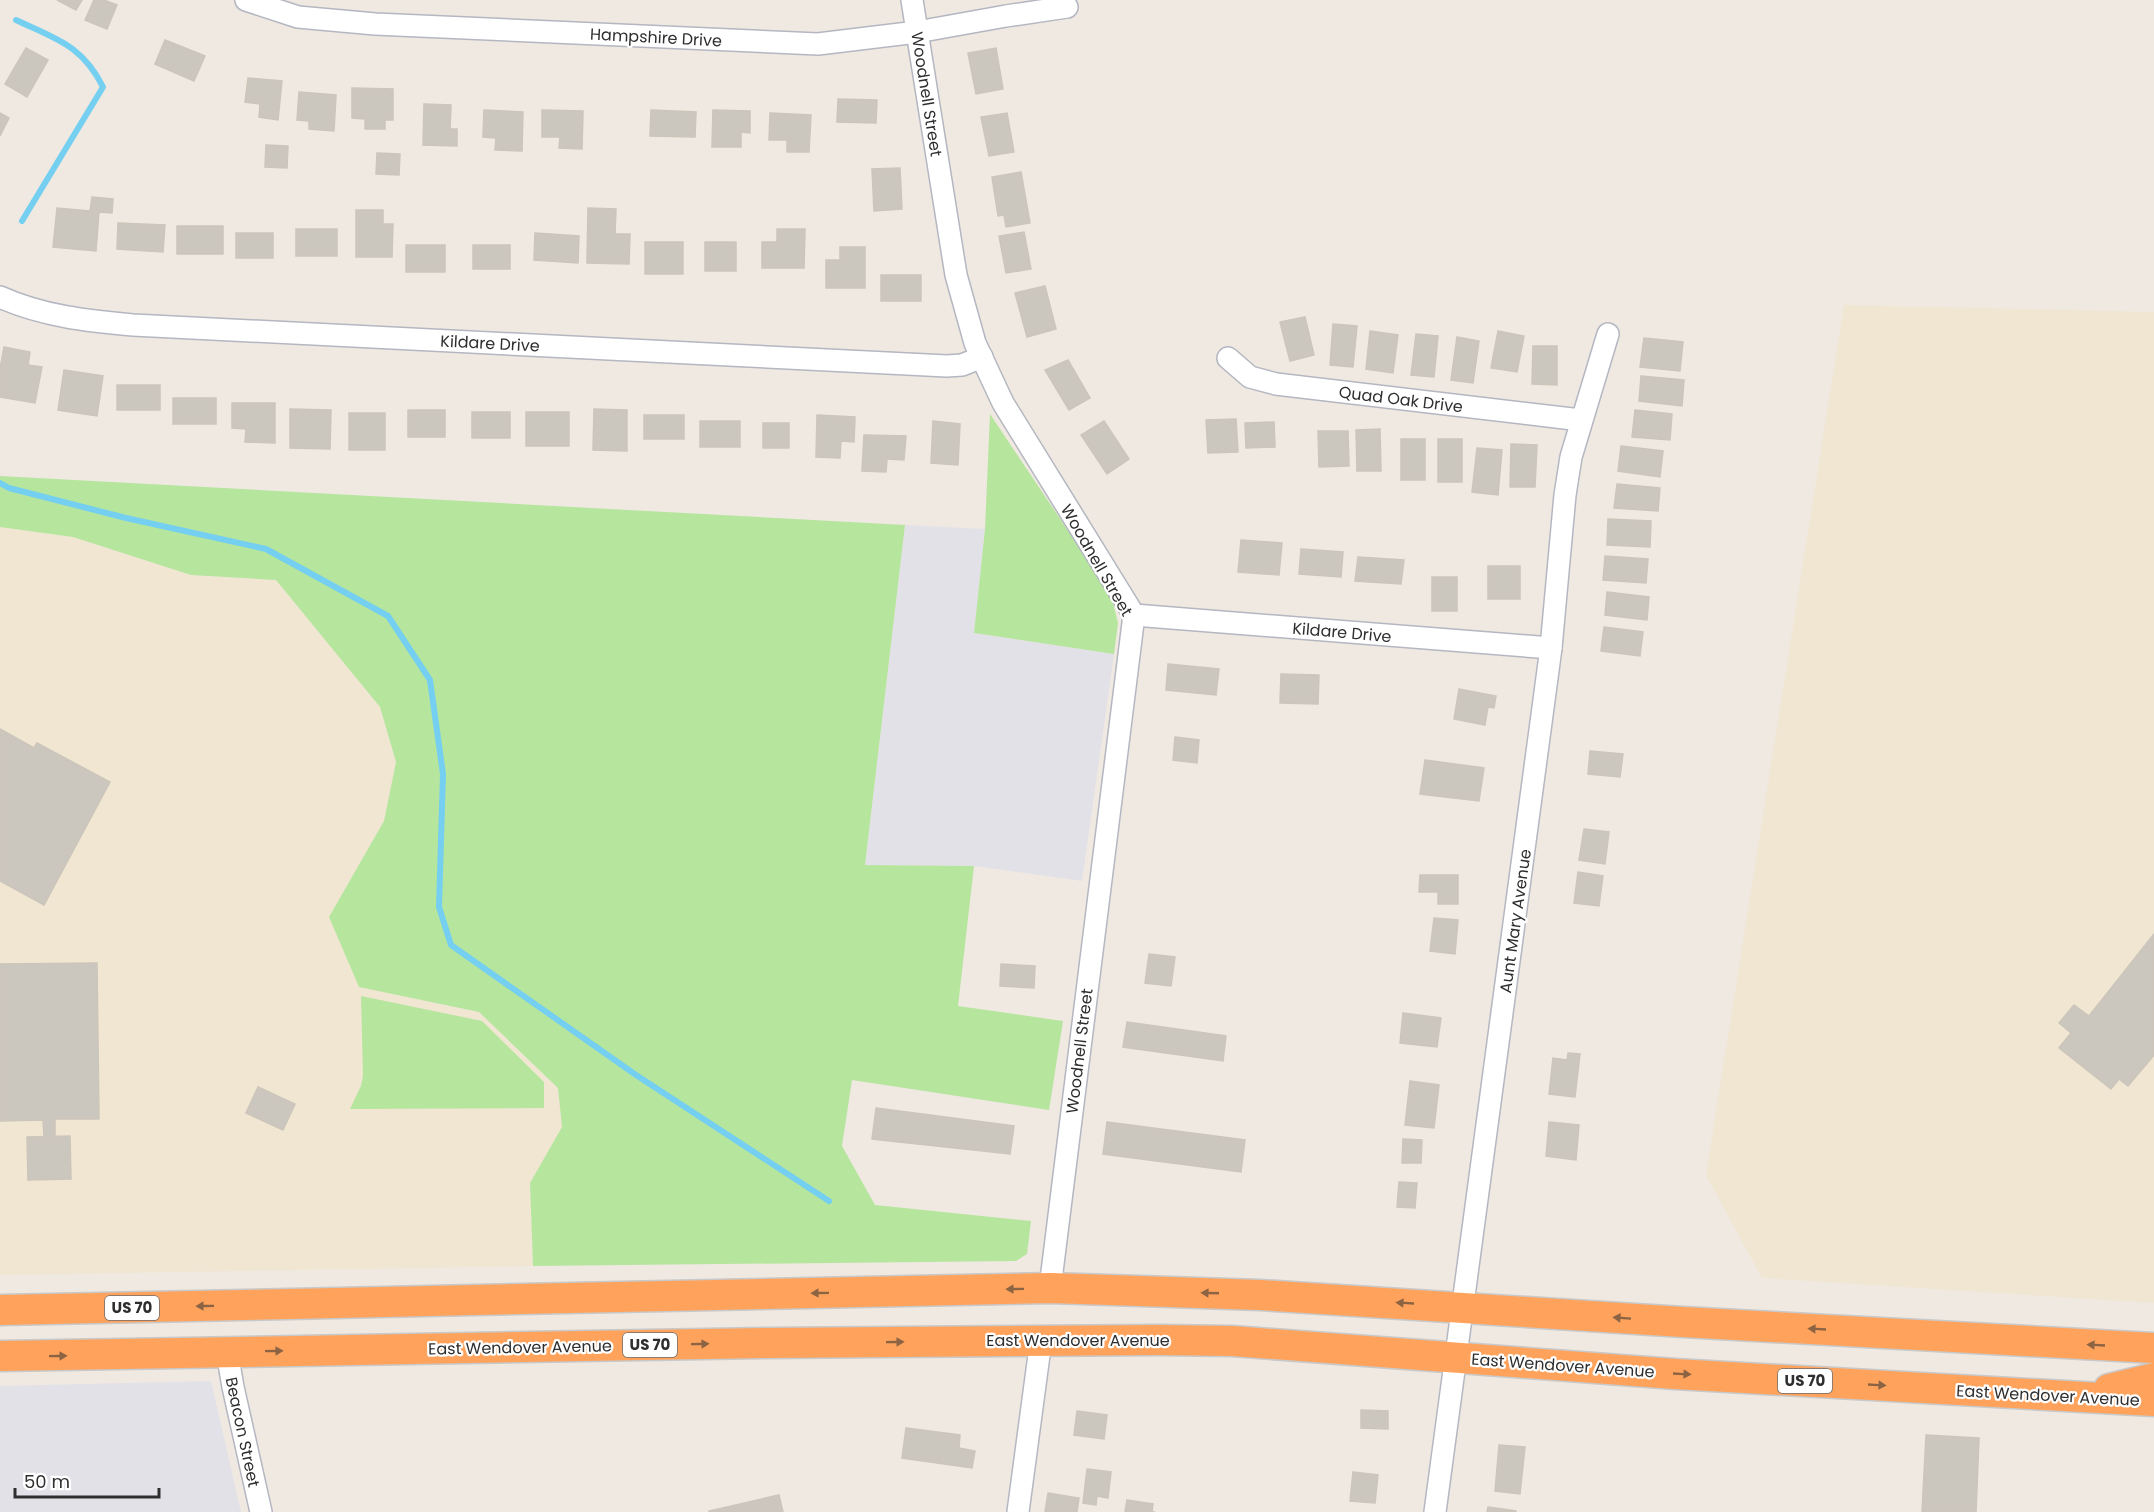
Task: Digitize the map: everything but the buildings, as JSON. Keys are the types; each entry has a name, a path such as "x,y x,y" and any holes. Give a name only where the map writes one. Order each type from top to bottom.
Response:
{"highway":[{"name":"US 70","path":"0,1311 1050,1288 1260,1295 1683,1322 2154,1348"},
{"name":"East Wendover Avenue","path":"0,1356 1041,1340 1232,1341 1687,1374 2154,1401"},
{"path":"2077,1396 2154,1378"}],"street":[{"name":"Hampshire Drive","path":"246,0 298,17 387,25 818,44 917,32 1067,7"},
{"name":"Woodnell Street","path":"912,0 956,275 975,343 1003,403 1134,615 1050,1288"},
{"name":"Kildare Drive","path":"0,297 52,314 88,321 133,325 947,366 962,365 982,357"},
{"name":"Aunt Mary Avenue","path":"1435,1512 1551,648 1565,495 1571,457 1608,334"},
{"name":"Quad Oak Drive","path":"1228,358 1250,377 1276,384 1581,420"},
{"name":"Kildare Drive","path":"1134,615 1551,648"},
{"path":"1018,1512 1041,1340"},
{"name":"Beacon Street","path":"227,1352 261,1512"}],"shaded area":[{"path":"1844,305 2154,312 2154,1303 1762,1278 1706,1175"},
{"path":"905,525 985,529 974,633 1114,654 1082,881 974,866 865,865"},
{"path":"0,527 73,537 191,575 276,580 380,707 396,762 384,821 329,917 359,987 479,1012 558,1088 562,1127 530,1183 533,1266 0,1275"},
{"path":"211,1381 241,1512 0,1512 0,1386"}],"green space":[{"path":"990,414 1111,595 1118,623 1114,654 974,633 985,529"},
{"path":"0,476 905,525 865,865 974,866 958,1006 1063,1021 1049,1110 852,1080 842,1146 875,1205 1031,1221 1027,1254 1016,1261 533,1266 530,1183 562,1127 558,1088 479,1012 359,987 329,917 384,821 396,762 380,707 276,580 191,575 73,537 0,527"},
{"path":"361,996 482,1021 544,1082 544,1108 350,1109 361,1086 363,1076"}],"waterway":[{"path":"16,20 56,38 77,52 95,73 103,87 22,221"},
{"path":"0,483 9,488 126,518 266,549 388,616 430,680 443,774 439,907 451,945 636,1075 829,1201"}]}
